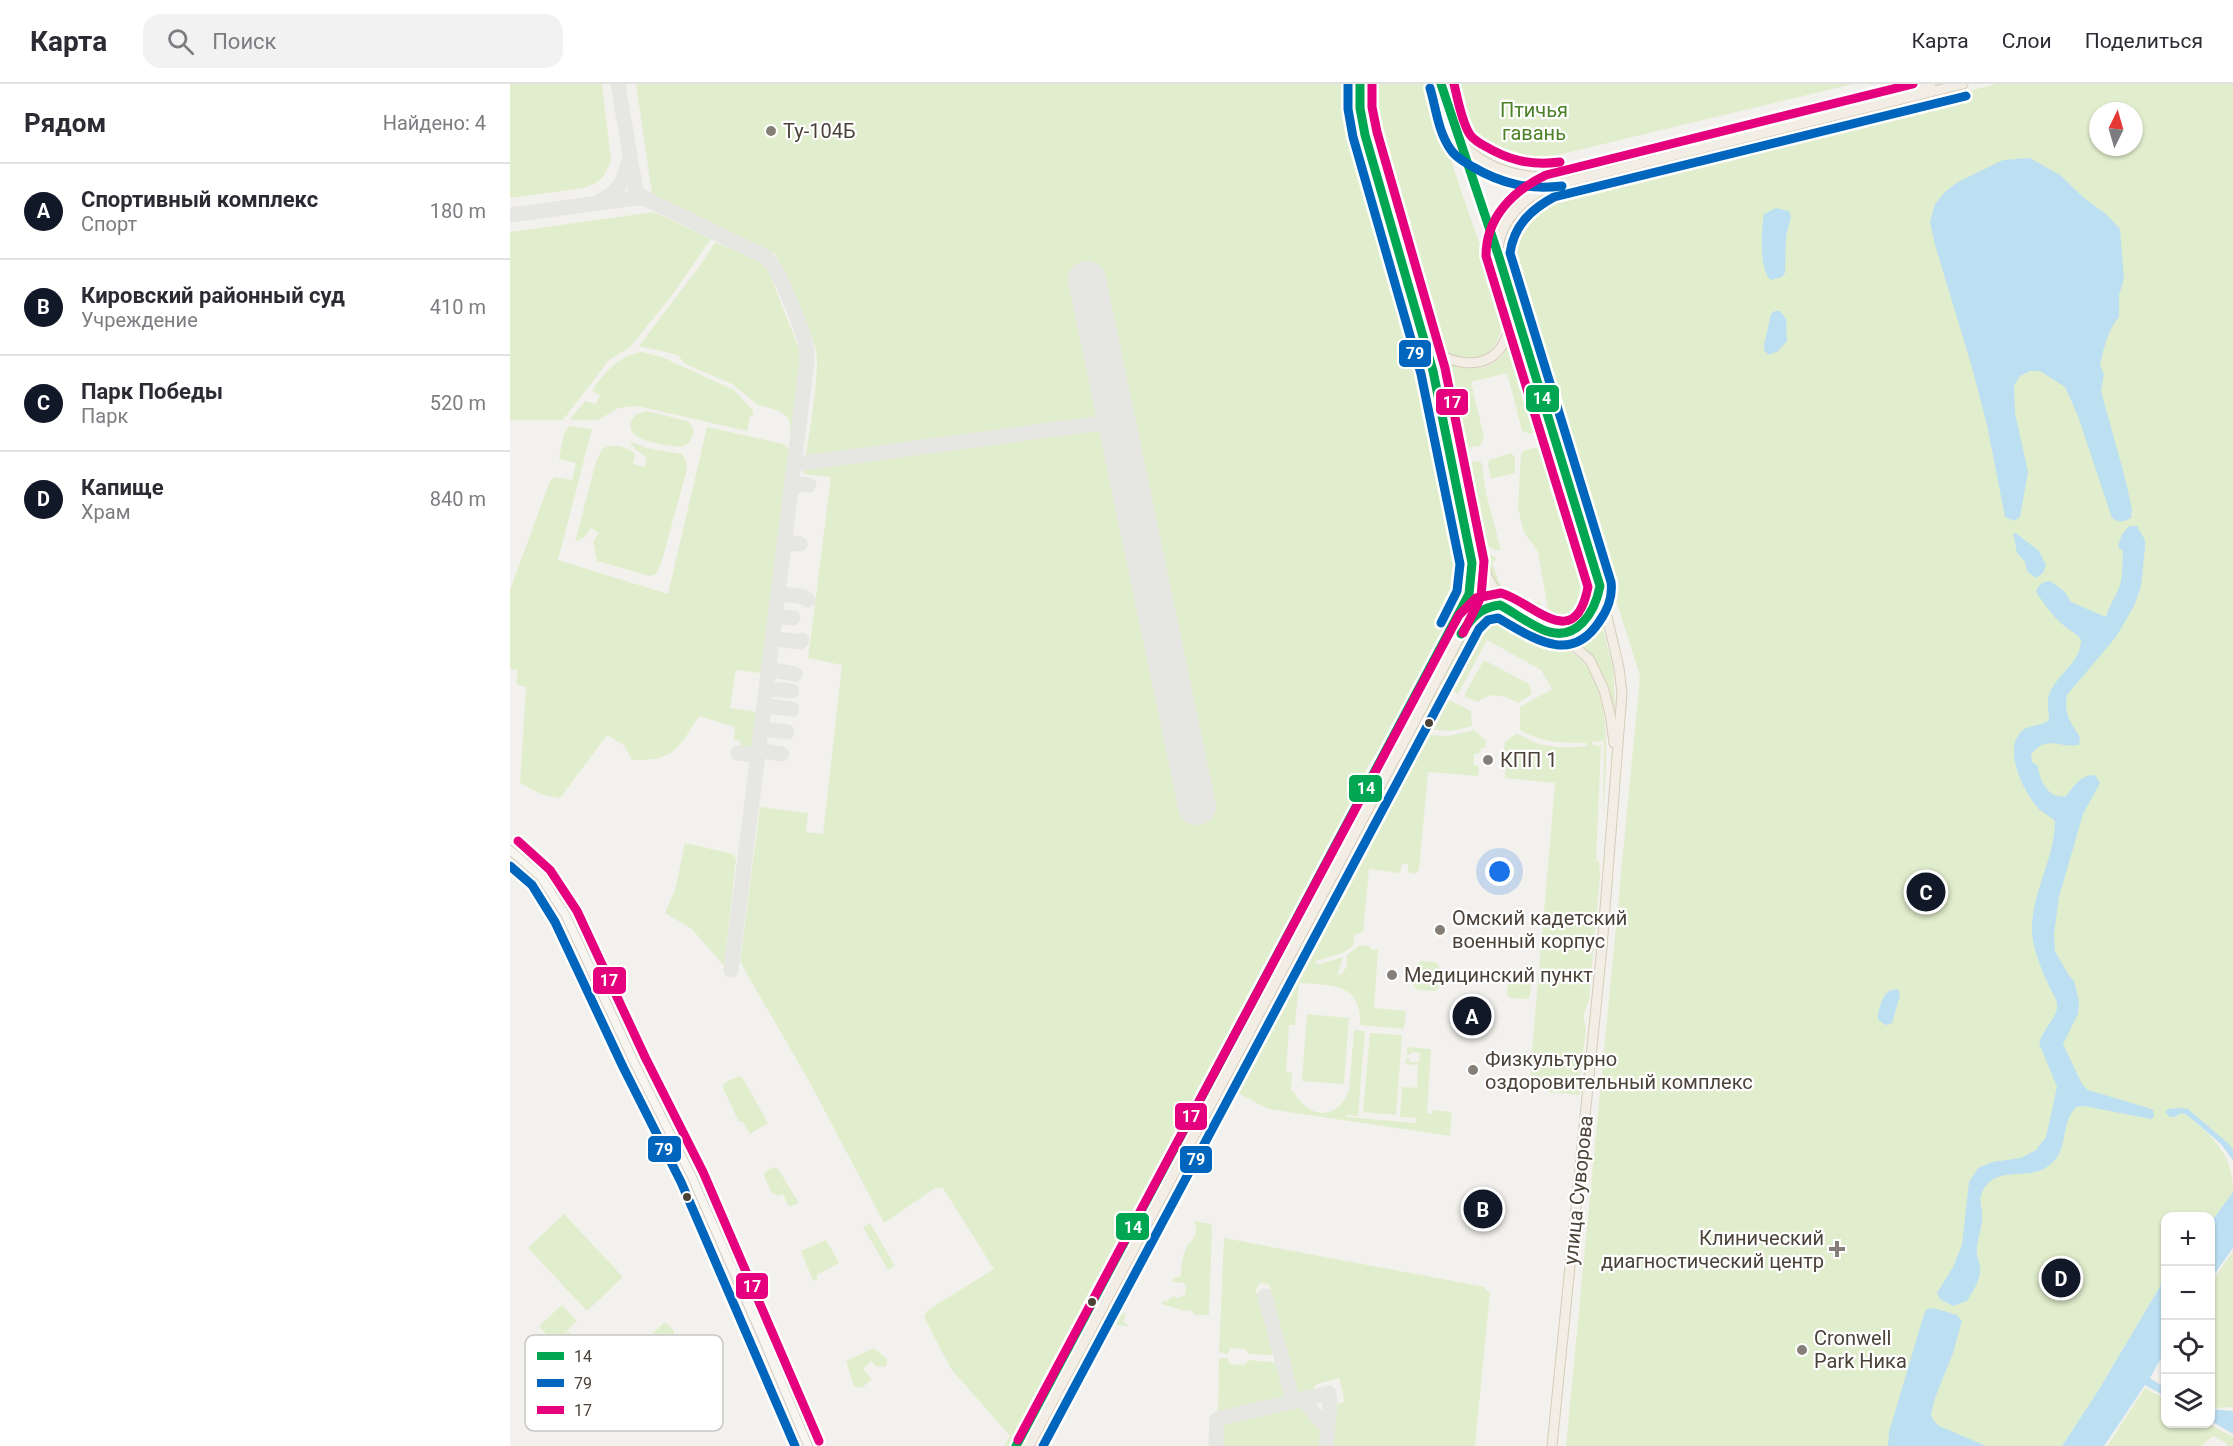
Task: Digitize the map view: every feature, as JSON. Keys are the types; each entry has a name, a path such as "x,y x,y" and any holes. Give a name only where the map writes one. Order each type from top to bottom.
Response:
{"main road":[{"path":"1360,84 1360,108 1365,135 1433,370 1472,563 1484,589 1500,605 1581,651 1596,670 1610,714 1616,754"},
{"path":"1441,84 1498,254 1600,586 1619,668 1622,693 1616,754"},
{"path":"1459,141 1466,149 1483,160 1509,173 1529,177 1562,174 1931,84"},
{"path":"1498,254 1499,239 1506,221 1533,194 1550,186 1963,84"},
{"path":"1420,327 1431,346 1441,356 1454,362 1471,364 1485,361 1494,356 1503,345 1510,328 1511,296"},
{"path":"1433,370 1450,408 1487,576 1513,612"},
{"path":"1016,1446 1431,668 1469,594 1472,563"},
{"path":"1549,632 1570,632 1587,620 1595,609 1600,586"},
{"path":"1029,1446 1463,631 1475,615 1488,606 1500,605"},
{"path":"1431,668 1441,673"},
{"path":"1389,747 1398,752"},
{"name":"улица Суворова","path":"1552,1446 1602,946 1616,754"},
{"path":"1343,832 1353,837"},
{"path":"510,850 541,877 566,916 634,1062 692,1177 807,1446"},
{"path":"1218,1066 1228,1071"},
{"path":"1122,1246 1132,1251"},
{"path":"1030,1419 1040,1425"}],"green space":[{"path":"510,84 602,84 611,161 603,177 584,188 510,198"},
{"path":"636,84 1351,84 1348,98 1352,137 1429,379 1431,399 1467,565 1468,579 1460,604 1384,747 1365,771 1368,773 1362,788 1098,1284 1095,1283 1080,1308 1082,1309 1080,1318 1011,1446 1004,1446 1010,1436 951,1369 924,1317 928,1310 994,1269 943,1188 935,1188 884,1223 809,1081 740,962 760,807 808,813 806,832 823,834 842,665 808,658 831,477 803,474 814,402 817,373 816,350 807,322 774,253 652,194"},
{"path":"1367,84 1429,84 1431,87 1436,112 1457,180 1502,301 1503,319 1499,337 1490,351 1483,356 1474,359 1456,358 1440,349 1429,335 1369,135 1366,115"},
{"name":"Птичья гавань","path":"1450,84 1853,84 1529,161 1464,132"},
{"path":"1997,84 2233,84 2233,1150 2214,1131 2179,1108 2175,1117 2181,1113 2187,1115 2213,1139 2229,1166 2233,1191 2227,1204 2215,1218 2215,1212 2161,1212 2161,1285 2098,1391 2062,1446 1566,1446 1640,676 1507,255 1533,213 1556,194 1860,123 1869,115"},
{"path":"654,212 711,239 670,298 630,347 609,360 563,420 510,420 510,232"},
{"path":"715,242 757,260 768,270 799,349 800,366 791,438 789,419 780,411 758,405 732,384 685,364 678,355 639,346 702,263"},
{"path":"1513,336 1540,429 1530,434 1522,431 1507,373 1471,382 1484,437 1480,446 1466,448 1454,406 1434,359 1461,367 1489,366 1504,353"},
{"path":"642,352 662,357 734,390 753,411 747,431 637,406 618,408 598,420 569,420 585,401 596,404 600,395 592,391 613,366 627,357"},
{"path":"646,411 688,421 694,430 689,442 678,447 647,441 634,434 631,429 632,419 637,414"},
{"path":"569,426 592,429 558,560 668,594 707,427 784,444 790,451 761,673 736,670 730,708 757,712 752,752 740,750 741,741 734,740 735,727 699,716 680,745 666,755 657,758 632,760 624,745 607,735 560,798 543,795 520,783 526,687 516,684 518,670 510,669 510,590 550,481 555,477 572,480 576,463 559,459 564,433"},
{"path":"629,441 647,448 682,454 686,461 687,469 661,564 656,574 650,576 597,561 593,541 599,533 591,528 586,536 575,542 596,462 602,449 619,446 627,449 635,454 633,464 645,467 646,457"},
{"path":"1539,447 1547,450 1549,454 1593,599 1584,618 1566,627 1552,625 1538,552 1524,532 1518,508 1521,454 1524,450"},
{"path":"1511,453 1515,457 1515,473 1491,479 1489,460"},
{"path":"1474,461 1481,462 1482,465 1486,493 1501,550 1494,550 1488,546 1468,466"},
{"path":"1490,555 1495,557 1496,560 1492,562 1501,586 1508,596 1518,604 1540,602 1543,619 1526,613 1505,596 1491,574 1486,557"},
{"path":"1487,611 1513,619 1574,654 1584,663 1594,678 1600,696 1606,738 1605,781 1603,819 1604,741 1592,742 1593,745 1601,746 1596,861 1599,861 1600,875 1589,1000 1584,1015 1586,1030 1579,1083 1580,1095 1548,1092 1548,1088 1529,1086 1555,783 1505,778 1507,751 1504,751 1505,742 1516,734 1539,744 1553,746 1581,747 1587,746 1587,743 1544,740 1520,730 1520,707 1552,689 1541,670 1487,640 1458,694 1440,684 1446,667 1459,644"},
{"path":"1599,613 1613,667 1616,723 1601,675 1589,655 1570,636"},
{"path":"1484,660 1529,684 1532,694 1518,703 1498,695 1488,696 1478,702 1465,697 1465,693"},
{"path":"1436,693 1471,711 1472,726 1452,731 1421,729 1427,716 1424,715 1429,703"},
{"path":"1474,730 1486,741 1485,748 1481,748 1480,753 1474,754 1474,765 1479,766 1478,776 1428,772 1419,870 1414,874 1408,872 1408,864 1402,864 1400,873 1369,869 1363,932 1355,934 1353,946 1343,953 1316,961 1317,965 1343,957 1338,974 1341,975 1347,966 1347,955 1360,945 1378,950 1374,1008 1406,1011 1404,1029 1360,1025 1356,1001 1350,994 1333,986 1299,983 1295,1025 1289,1025 1286,1072 1292,1073 1291,1091 1302,1103 1319,1113 1332,1111 1342,1104 1349,1091 1354,1030 1365,1031 1358,1116 1347,1115 1346,1117 1416,1123 1417,1118 1400,1117 1402,1087 1419,1088 1417,1087 1418,1065 1406,1064 1406,1058 1410,1062 1419,1062 1420,1053 1412,1052 1407,1055 1407,1047 1431,1049 1427,1113 1432,1114 1432,1110 1450,1112 1452,1115 1450,1136 1268,1109 1238,1093 1429,735 1448,736"},
{"path":"685,843 733,854 736,860 724,966 692,929 665,913 675,890"},
{"path":"1421,961 1436,962 1439,966 1438,988 1435,991 1418,990 1414,987 1416,966"},
{"path":"1514,969 1529,970 1532,974 1528,999 1511,998 1507,995 1508,974"},
{"path":"1307,1014 1349,1018 1344,1084 1302,1081"},
{"path":"1370,1033 1402,1035 1396,1115 1363,1112"},
{"path":"739,1076 742,1077 768,1123 750,1134 742,1121 739,1122 723,1088 724,1083"},
{"path":"773,1167 778,1169 799,1203 789,1207 783,1194 778,1196 772,1193 764,1176 765,1172"},
{"path":"564,1214 623,1277 587,1311 528,1248"},
{"path":"1194,1221 1211,1224 1212,1229 1209,1315 1195,1315 1190,1310 1184,1311 1162,1304 1162,1301 1174,1296 1177,1298 1185,1295 1184,1283 1172,1282 1173,1278 1181,1276 1185,1251 1196,1231"},
{"path":"870,1223 895,1266 888,1270 863,1227"},
{"path":"1224,1238 1485,1287 1485,1290 1490,1292 1475,1446 1329,1446 1332,1410 1334,1405 1345,1402 1339,1378 1317,1384 1306,1397 1296,1399 1293,1395 1268,1298 1271,1289 1268,1284 1260,1283 1255,1290 1263,1305 1276,1351 1272,1355 1249,1354 1245,1349 1230,1348 1228,1354 1219,1352"},
{"path":"826,1240 839,1263 817,1275 817,1280 813,1281 801,1251"},
{"path":"2233,1251 2233,1407 2215,1408 2215,1277"},
{"path":"1113,1298 1118,1309 1126,1315 1123,1321 1129,1326 1105,1324 1083,1365 1080,1365 1078,1363"},
{"path":"562,1305 577,1321 562,1335 547,1335 539,1326"},
{"path":"664,1323 674,1331 674,1335 651,1335"},
{"path":"874,1348 887,1359 887,1364 884,1367 876,1366 871,1361 863,1369 872,1379 862,1388 854,1386 846,1361"},
{"path":"1228,1358 1229,1364 1245,1365 1248,1360 1272,1362 1280,1366 1286,1393 1283,1402 1246,1410 1228,1411 1218,1415 1219,1359"},
{"path":"2145,1388 2161,1397 2161,1428 2215,1427 2233,1437 2233,1446 2227,1446 2226,1443 2213,1436 2201,1446 2107,1446"},
{"path":"1296,1405 1316,1421 1322,1431 1322,1446 1217,1446 1219,1432 1224,1423"}],"water":[{"path":"2030,158 2060,175 2120,229 2124,279 2119,295 2119,317 2109,334 2100,365 2104,374 2101,391 2132,509 2131,518 2124,521 2112,518 2078,416 2065,387 2040,371 2030,371 2020,376 2014,386 2015,413 2028,472 2020,517 2014,521 2005,517 1987,425 1930,222 1935,204 1958,182 2003,160"},
{"path":"1776,208 1789,211 1791,217 1786,236 1785,273 1782,277 1771,280 1764,268 1762,229 1764,214"},
{"path":"1780,311 1786,319 1787,341 1778,351 1769,355 1764,350 1764,345 1771,314"},
{"path":"2130,526 2137,526 2145,540 2141,587 2134,606 2116,637 2067,695 2067,713 2080,737 2079,745 2047,743 2031,755 2032,762 2038,766 2040,777 2046,788 2055,795 2066,796 2078,781 2090,775 2095,775 2100,783 2083,814 2059,897 2054,934 2055,951 2074,981 2079,1001 2078,1014 2063,1044 2082,1084 2088,1090 2153,1110 2154,1117 2151,1119 2084,1106 2076,1107 2068,1121 2057,1158 2051,1164 2042,1170 2003,1176 1987,1185 1981,1195 1982,1222 1977,1250 1979,1276 1967,1301 1953,1306 1940,1299 1937,1293 1953,1267 1962,1245 1969,1182 1978,1168 1992,1162 2021,1158 2036,1150 2046,1137 2057,1087 2039,1043 2055,1015 2057,1004 2038,958 2032,929 2036,901 2054,835 2055,821 2040,810 2028,794 2018,773 2014,751 2015,741 2023,730 2049,720 2050,692 2076,657 2081,640 2055,617 2036,592 2041,584 2050,581 2065,592 2071,602 2106,617 2121,581 2123,551 2118,547 2124,532"},
{"path":"2013,533 2039,551 2046,565 2043,573 2036,578 2027,571 2025,562 2017,553"},
{"path":"1898,989 1900,995 1892,1023 1886,1025 1878,1020 1879,1011 1883,999 1891,990"},
{"path":"2179,1108 2188,1109 2229,1144 2233,1150 2233,1160 2220,1143 2187,1115 2181,1113 2170,1117 2165,1112"},
{"path":"2233,1192 2233,1248 2215,1273 2215,1266 2215,1217"},
{"path":"2161,1285 2161,1358 2150,1378 2161,1385 2161,1394 2145,1385 2104,1446 2062,1446 2098,1391"},
{"path":"1933,1308 1957,1315 1962,1321 1953,1353 1935,1398 1931,1414 1933,1420 1939,1426 1986,1446 1888,1446 1889,1432 1924,1314 1927,1309"},
{"path":"2215,1409 2233,1411 2233,1434 2215,1423"}],"taxiway":[{"path":"618,84 636,191 646,199 766,257 777,273 788,297 807,349 731,970"},
{"path":"601,200 619,186 628,164"},
{"path":"510,215 636,198 646,199"},
{"path":"796,464 1117,421"},
{"path":"792,491 797,484 809,485"},
{"path":"786,536 789,543 800,544"},
{"path":"779,589 783,594 804,597 808,600"},
{"path":"776,613 780,617 793,618"},
{"path":"773,635 777,639 800,642 802,640"},
{"path":"769,665 773,670 795,674"},
{"path":"767,685 771,689 792,691"},
{"path":"764,702 767,706 792,709"},
{"path":"761,724 765,729 787,732"},
{"path":"758,747 763,751 782,754"},
{"path":"738,753 752,755 758,750"},
{"path":"1265,1296 1293,1401"},
{"path":"1216,1446 1217,1419 1329,1393 1326,1446"},
{"path":"1302,1399 1328,1429"}],"runway":[{"path":"1087,280 1197,806"}],"transit line":[{"name":"79","path":"1348,84 1348,109 1353,137 1421,374 1460,564 1457,591 1441,623"},
{"name":"14","path":"1016,1446 1469,594 1472,563 1433,371 1365,135 1360,108 1360,84"},
{"name":"17","path":"1372,84 1372,107 1377,132 1445,368 1484,561 1481,597 1463,633"},
{"name":"14","path":"1441,84 1498,254 1600,586 1589,615 1583,622 1567,632 1546,631 1500,605"},
{"name":"17","path":"1454,84 1464,122 1475,140 1501,155 1520,161 1560,162"},
{"name":"17","path":"1018,1440 1459,615 1476,598 1501,593 1552,619 1563,621 1573,618 1582,607 1588,587 1486,256 1487,242 1496,217 1513,197 1546,175 1913,84"},
{"name":"79","path":"1430,88 1443,136 1458,158 1505,182 1538,187 1562,186"},
{"name":"79","path":"1043,1446 1479,629 1488,620 1498,618 1550,644 1576,643 1588,635 1607,608 1611,582 1510,253 1519,227 1531,213 1554,197 1966,96"},
{"name":"14","path":"1461,634 1477,614 1487,608 1500,605"},
{"name":"17","path":"518,841 550,870 577,911 645,1057 703,1172 819,1441"},
{"name":"79","path":"510,866 532,885 555,922 623,1067 681,1182 795,1446"}],"place":[{"name":"Ту-104Б","path":"771,131"},
{"name":"КПП 1","path":"1488,760"},
{"name":"Парк Победы","path":"1926,892"},
{"name":"Омский кадетский военный корпус","path":"1440,930"},
{"name":"Медицинский пункт","path":"1392,975"},
{"name":"Спортивный комплекс","path":"1472,1016"},
{"name":"Физкультурно оздоровительный комплекс","path":"1473,1070"},
{"name":"Кировский районный суд","path":"1483,1209"},
{"name":"Клинический диагностический центр","path":"1837,1249"},
{"name":"Капище","path":"2061,1278"},
{"name":"Cronwell Park Ника","path":"1802,1350"}]}
